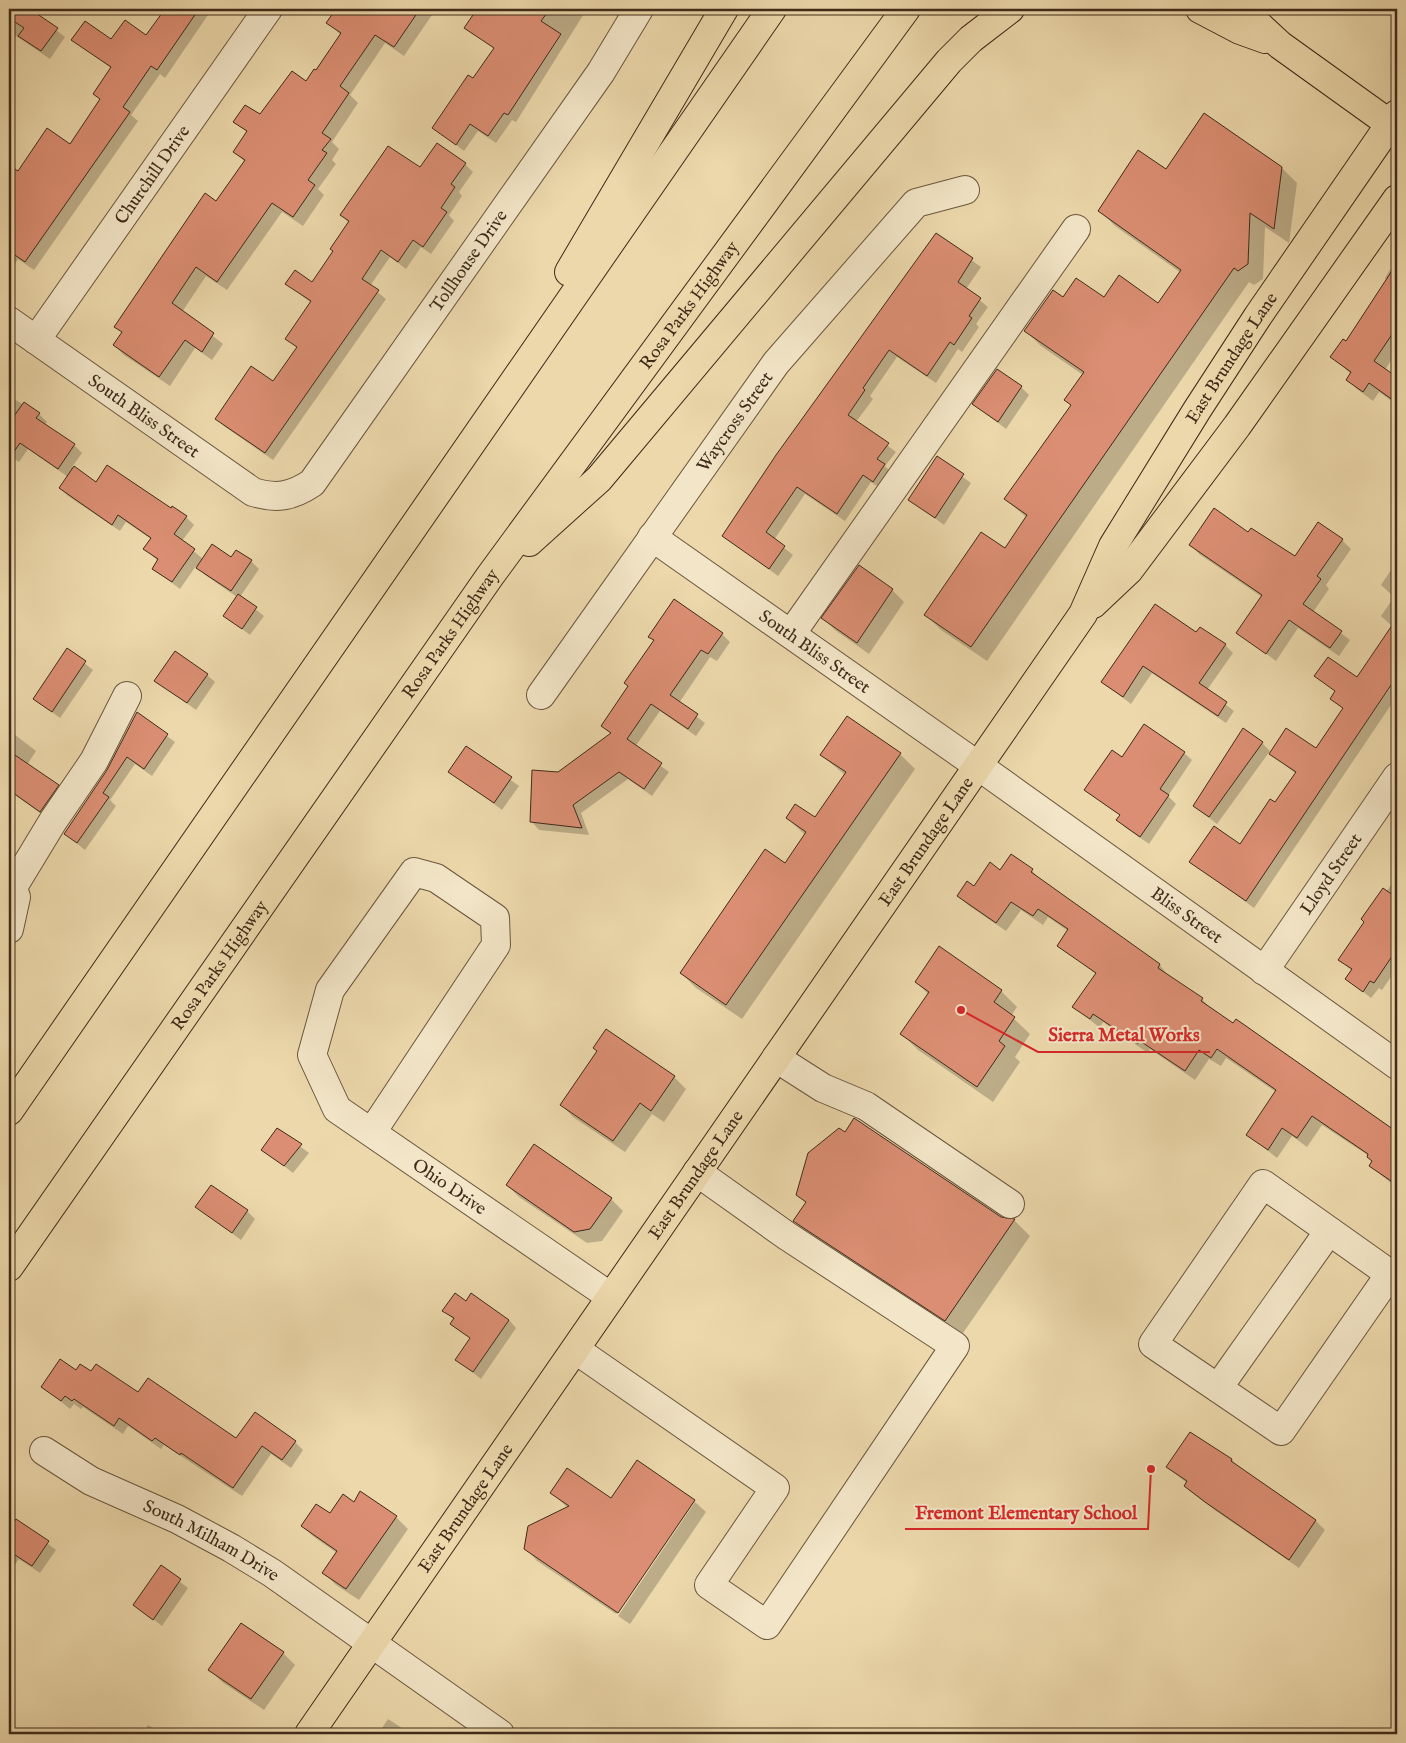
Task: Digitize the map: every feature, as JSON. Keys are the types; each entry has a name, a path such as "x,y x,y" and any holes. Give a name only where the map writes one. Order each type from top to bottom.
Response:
{"main road":[{"path":"440,488 724,9"},
{"path":"9,1111 772,9"},
{"name":"Rosa Parks Highway","path":"9,1267 490,576 906,9"},
{"path":"490,576 600,479 949,61 971,39 1010,9"},
{"path":"1200,9 1240,30 1280,45"},
{"path":"1241,9 1280,45 1395,122"},
{"name":"East Brundage Lane","path":"309,1734 576,1350 1082,614 1113,546 1197,410 1258,316 1395,122"},
{"name":"East Brundage Lane","path":"1082,614 1129,570 1236,426 1397,199"}],"street":[{"name":"Churchill Drive","path":"36,340 268,9"},
{"name":"Tollhouse Drive","path":"285,496 297,493 312,483 601,72 639,9"},
{"name":"Waycross Street","path":"541,695 776,363 916,203 965,190"},
{"path":"791,634 1076,229"},
{"name":"South Bliss Street","path":"9,321 253,492 270,497 285,496"},
{"name":"South Bliss Street","path":"652,537 978,765"},
{"path":"9,929 13,887 53,821 94,761 127,696"},
{"name":"Bliss Street","path":"978,765 1397,1065"},
{"name":"Lloyd Street","path":"1264,971 1397,777"},
{"name":"Ohio Drive","path":"372,1132 496,945 495,918 436,878 414,872 330,990 312,1055 337,1109 611,1297"},
{"path":"776,1058 823,1088 866,1106 1010,1204"},
{"path":"576,1350 775,1488 709,1585 767,1625 955,1346 787,1236 697,1172"},
{"path":"1263,1184 1329,1231 1394,1277 1281,1431 1153,1344 1263,1184"},
{"path":"1218,1388 1329,1231"},
{"name":"South Milham Drive","path":"44,1451 91,1482 177,1519 272,1573 500,1734"}],"building":[{"path":"9,9 30,9 58,28 41,51 18,36 24,28 9,18"},
{"path":"165,9 199,9 157,70 151,66 123,107 130,112 25,262 9,251 9,165 18,171 47,128 70,144 100,99 93,94 111,67 71,40 85,21 111,39 125,20 146,35"},
{"path":"336,9 420,9 394,47 375,35 340,86 349,93 322,133 331,139 322,150 327,153 308,180 315,185 293,217 272,203 217,282 196,267 172,303 214,333 202,352 185,340 159,377 113,345 122,332 114,327 205,193 216,201 245,160 233,152 247,131 233,122 245,105 260,114 292,71 306,81 314,69 316,70 341,33 326,23"},
{"path":"477,9 550,9 541,21 561,34 508,115 504,113 488,136 470,124 456,145 432,128 468,75 473,78 494,48 464,28"},
{"path":"1204,113 1282,167 1274,229 1250,213 1248,264 1238,271 1234,268 971,647 924,615 981,532 1005,548 1027,515 1004,499 1071,405 1064,400 1084,372 1024,331 1053,290 1063,297 1076,278 1104,297 1119,275 1158,303 1181,270 1098,211 1138,150 1166,169"},
{"path":"437,143 466,163 451,184 455,187 441,208 447,212 423,247 413,240 398,262 381,250 362,279 379,290 265,453 215,419 251,366 273,381 297,347 285,339 311,301 285,284 295,270 312,282 333,251 330,249 349,221 340,215 388,146 420,167"},
{"path":"936,233 973,258 958,282 981,298 969,316 972,318 954,345 950,342 927,376 889,350 863,388 865,390 848,415 889,443 877,459 885,464 873,482 863,475 837,514 797,487 766,532 785,546 769,569 722,536 776,455"},
{"path":"1397,263 1397,327 1374,361 1397,377 1397,403 1369,383 1363,392 1346,380 1351,372 1330,357 1343,339 1346,341"},
{"path":"997,369 1022,386 998,422 972,404"},
{"path":"24,402 40,413 36,418 75,444 58,469 20,443 9,459 9,423"},
{"path":"937,456 964,474 935,518 908,500"},
{"path":"107,465 171,508 172,506 187,516 174,534 195,549 172,582 152,569 158,559 143,549 151,538 118,515 112,525 59,488 74,466 96,482"},
{"path":"1214,508 1248,532 1251,528 1295,556 1318,522 1343,539 1317,576 1321,579 1303,604 1342,631 1330,648 1289,620 1266,654 1236,633 1262,595 1189,545"},
{"path":"212,544 231,557 236,550 252,560 231,591 196,568"},
{"path":"859,565 893,589 857,643 821,618"},
{"path":"238,594 257,607 242,629 223,616"},
{"path":"674,599 723,633 708,654 701,650 670,695 698,714 688,729 651,704 627,739 662,763 644,789 619,772 573,805 582,828 530,822 532,770 558,772 611,733 601,726 628,686 624,683 654,640 648,637"},
{"path":"1155,604 1196,632 1200,627 1226,644 1199,683 1227,702 1218,716 1143,666 1123,697 1101,682"},
{"path":"1397,618 1397,676 1246,901 1189,862 1214,826 1240,844 1270,799 1275,802 1296,772 1269,754 1286,728 1316,748 1343,708 1330,699 1335,691 1314,676 1328,657 1357,677"},
{"path":"67,648 86,661 52,712 33,699"},
{"path":"175,651 208,674 187,703 154,681"},
{"path":"137,712 168,734 144,769 127,757 103,793 109,797 77,843 64,834 107,770"},
{"path":"847,716 901,753 726,1005 680,973 765,849 785,863 806,832 786,818 795,804 815,817 846,772 820,755"},
{"path":"1144,724 1185,752 1160,789 1169,795 1140,837 1116,820 1120,815 1084,790 1112,750 1122,757"},
{"path":"1243,728 1263,742 1209,817 1193,806"},
{"path":"466,746 512,777 494,803 448,772"},
{"path":"9,751 59,785 40,812 9,790"},
{"path":"1011,854 1033,869 1031,872 1160,964 1158,968 1203,998 1201,1001 1233,1023 1236,1019 1397,1132 1397,1185 1369,1166 1372,1161 1367,1157 1368,1154 1312,1116 1297,1138 1282,1128 1268,1150 1246,1135 1276,1090 1217,1049 1211,1058 1199,1050 1185,1071 1140,1041 1138,1044 1093,1014 1090,1019 1072,1007 1096,973 1057,946 1068,929 1038,909 1033,916 1011,902 996,923 957,896 967,881 974,886 990,862 1000,870"},
{"path":"1383,888 1397,898 1397,949 1374,983 1370,981 1363,992 1345,979 1352,969 1338,960 1364,922 1361,919"},
{"path":"939,946 1002,990 994,1002 1015,1017 999,1041 1005,1046 977,1087 900,1034 929,992 915,982"},
{"path":"606,1029 675,1076 651,1111 640,1103 613,1141 560,1105 597,1051 593,1048"},
{"path":"854,1118 1001,1217 1015,1219 945,1321 793,1221 806,1202 796,1195 808,1153 839,1128 845,1132"},
{"path":"277,1128 302,1144 284,1166 261,1150"},
{"path":"534,1144 612,1198 590,1229 574,1232 506,1185"},
{"path":"211,1185 248,1210 232,1233 195,1207"},
{"path":"455,1293 466,1301 471,1293 509,1320 473,1372 455,1360 470,1338 450,1324 454,1318 442,1311"},
{"path":"60,1359 76,1370 80,1364 91,1371 96,1364 138,1392 148,1378 236,1438 255,1412 296,1441 282,1460 262,1446 233,1488 181,1453 180,1455 155,1438 152,1441 119,1418 114,1426 74,1399 72,1401 65,1396 61,1401 41,1387"},
{"path":"1190,1432 1232,1459 1231,1461 1316,1520 1289,1560 1205,1502 1184,1486 1187,1481 1166,1467"},
{"path":"637,1460 695,1500 618,1613 524,1549 528,1526 569,1506 550,1493 567,1468 611,1498"},
{"path":"360,1491 397,1516 346,1589 322,1573 337,1551 301,1526 316,1504 330,1513 343,1494 354,1502"},
{"path":"16,1519 49,1541 32,1566 9,1551 9,1529"},
{"path":"161,1565 181,1579 153,1620 133,1605"},
{"path":"241,1623 284,1652 251,1699 208,1670"}],"place":[{"name":"Sierra Metal Works","path":"961,1010"},
{"name":"Fremont Elementary School","path":"1151,1469"}]}
